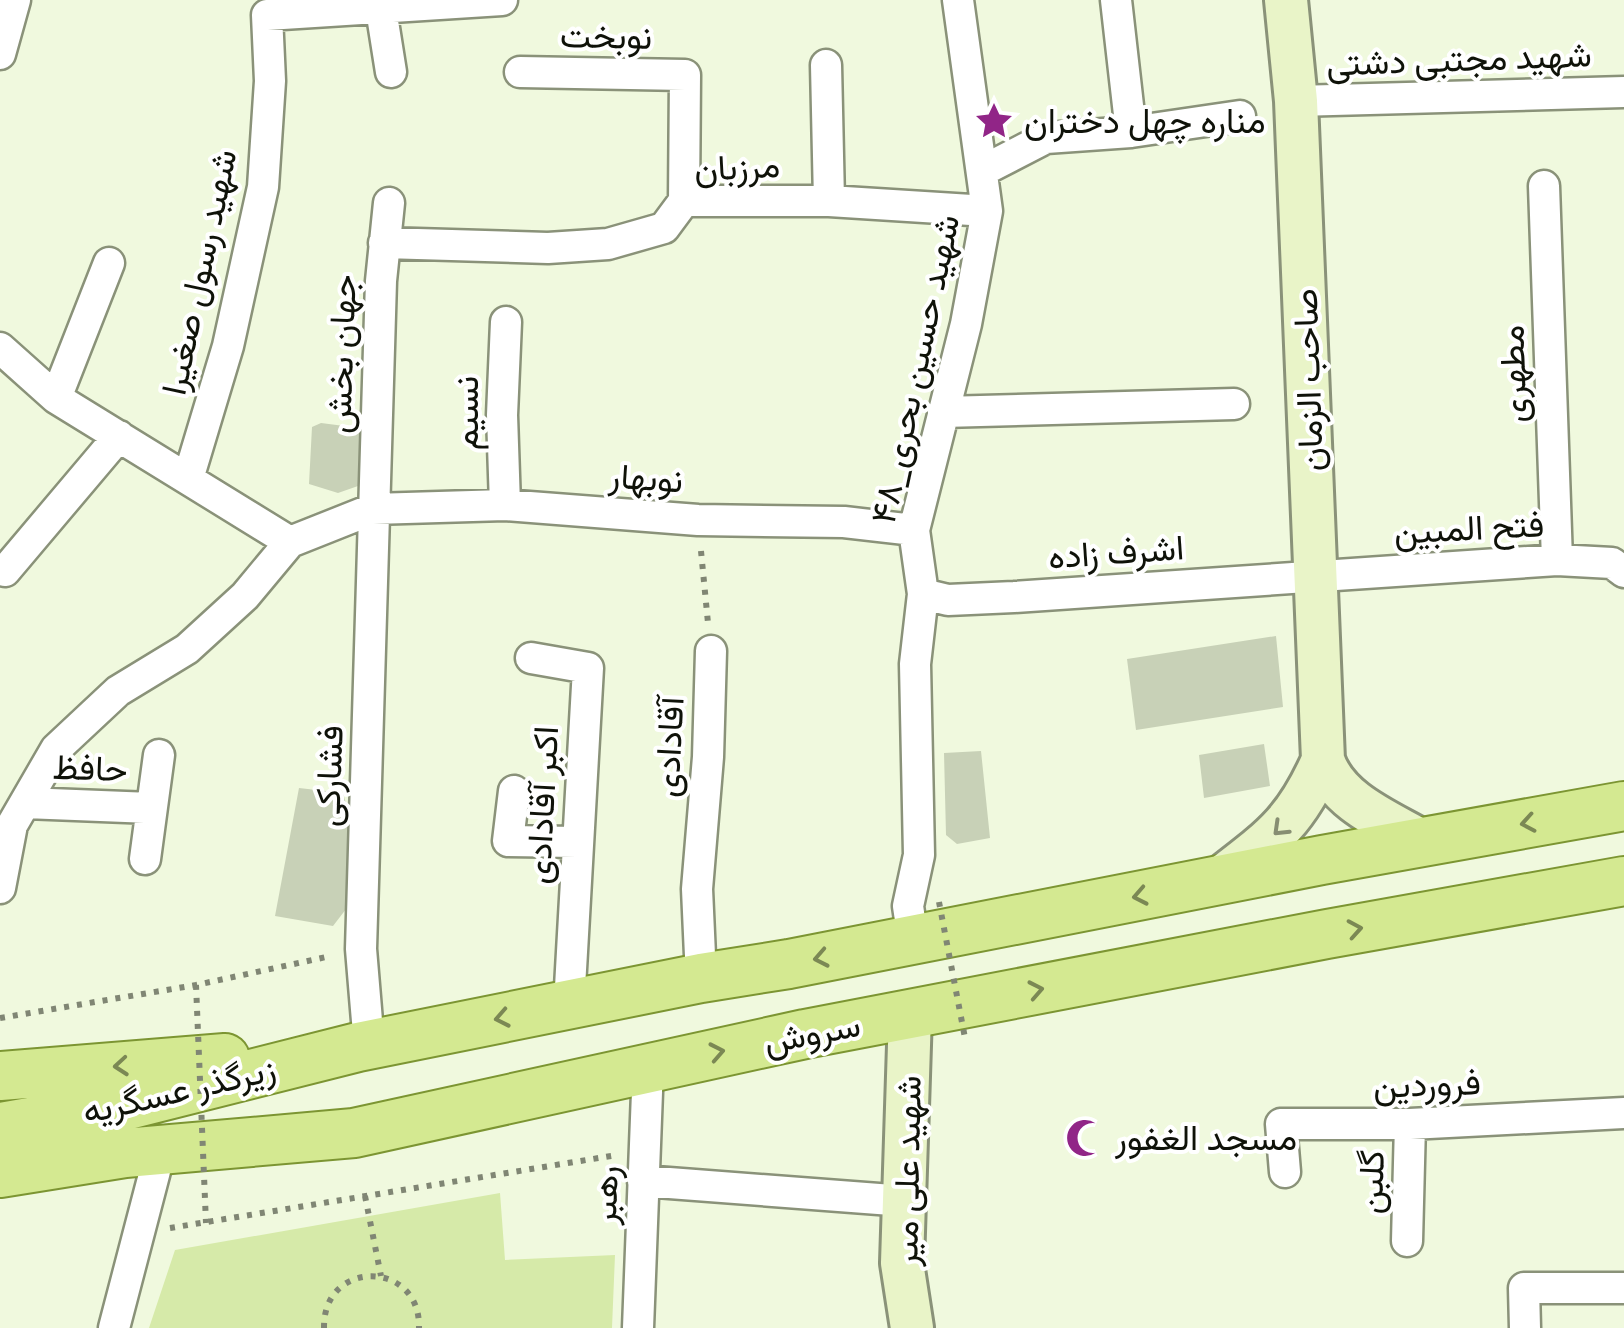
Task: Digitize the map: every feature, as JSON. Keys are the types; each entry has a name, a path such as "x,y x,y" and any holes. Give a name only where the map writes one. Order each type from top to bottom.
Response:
{"main road":[{"name":"سروش","path":"363,1046 700,978 926,921 1217,880 1624,806"},
{"name":"سروش","path":"0,1173 125,1153 354,1132 648,1066 910,1014 1624,882"},
{"path":"0,1076 363,1046"},
{"name":"زیرگذر عسگریه","path":"0,1127 128,1106 363,1046"},
{"path":"0,1200 354,1132"}],"street":[{"path":"0,54 16,0"},
{"name":"شهید رسول صغیرا","path":"188,480 228,346 263,187 270,81 267,15 502,0"},
{"name":"۴۸_شهید حسین بحری","path":"926,921 908,906 919,854 915,664 923,594 914,530 966,324 987,210 958,0"},
{"path":"1116,0 1131,132"},
{"name":"صاحب الزمان","path":"1217,880 1294,816 1322,760 1296,101 1286,0"},
{"path":"381,9 391,72"},
{"path":"826,65 829,201"},
{"name":"نوبخت","path":"520,72 685,74 684,201"},
{"name":"شهید مجتبی دشتی","path":"1296,101 1624,92"},
{"path":"984,170 1046,138 1131,132 1240,116"},
{"name":"مطهری","path":"1544,186 1557,560"},
{"name":"مرزبان","path":"384,242 548,248 608,244 664,228 684,201 829,201 987,210"},
{"name":"جهان بخش","path":"373,509 389,203"},
{"path":"56,398 109,263"},
{"name":"نسیم","path":"505,505 502,415 506,322"},
{"path":"0,348 56,398 290,542 245,596 187,649 118,691 56,749 12,824 1,874"},
{"path":"943,412 1234,404"},
{"path":"5,570 118,436"},
{"name":"نوبهار","path":"290,542 373,509 505,505 698,520 844,522 914,530"},
{"name":"فشارکی","path":"363,1046 373,509"},
{"name":"فتح المبین","path":"1316,574 1557,560 1612,563 1624,572"},
{"name":"اشرف زاده","path":"923,594 948,600 1014,597 1316,574"},
{"name":"آقادادی","path":"700,978 697,888 708,756 711,651"},
{"name":"اکبر آقادادی","path":"531,658 588,668 569,1005"},
{"name":"حافظ","path":"145,858 159,755"},
{"path":"1322,760 1328,777 1342,792 1423,842"},
{"path":"514,791 508,841 577,842"},
{"name":"حافظ","path":"25,803 152,808"},
{"name":"شهید علی میر","path":"910,1014 902,1264 912,1328"},
{"name":"رهبر","path":"638,1328 648,1066"},
{"name":"فروردین","path":"1284,1172 1281,1124 1410,1124 1624,1113"},
{"name":"گلبن","path":"1407,1241 1410,1124"},
{"path":"114,1328 155,1171"},
{"path":"643,1181 904,1202"},
{"path":"1525,1328 1524,1288 1624,1288"}],"path":[{"name":"آقادادی","path":"698,520 711,651"},
{"path":"926,921 965,1038"},
{"path":"0,1018 196,985 362,949"},
{"path":"196,985 206,1223 644,1150"},
{"path":"366,1196 381,1276"},
{"path":"324,1328 327,1306 336,1292 348,1281 364,1276 381,1276 409,1293 418,1308 420,1328"}],"green space":[{"path":"500,1193 505,1260 615,1255 612,1328 149,1328 175,1250"}],"building":[{"path":"321,423 360,428 358,486 338,493 309,484 312,427"},
{"path":"1276,636 1283,707 1136,730 1127,659"},
{"path":"1264,744 1270,786 1204,798 1199,755"},
{"path":"981,751 990,838 957,844 946,835 944,753"},
{"path":"299,788 343,793 351,821 353,900 333,926 275,916"}],"place":[{"name":"مناره چهل دختران","path":"994,121"},
{"name":"مسجد الغفور","path":"1085,1138"}]}
